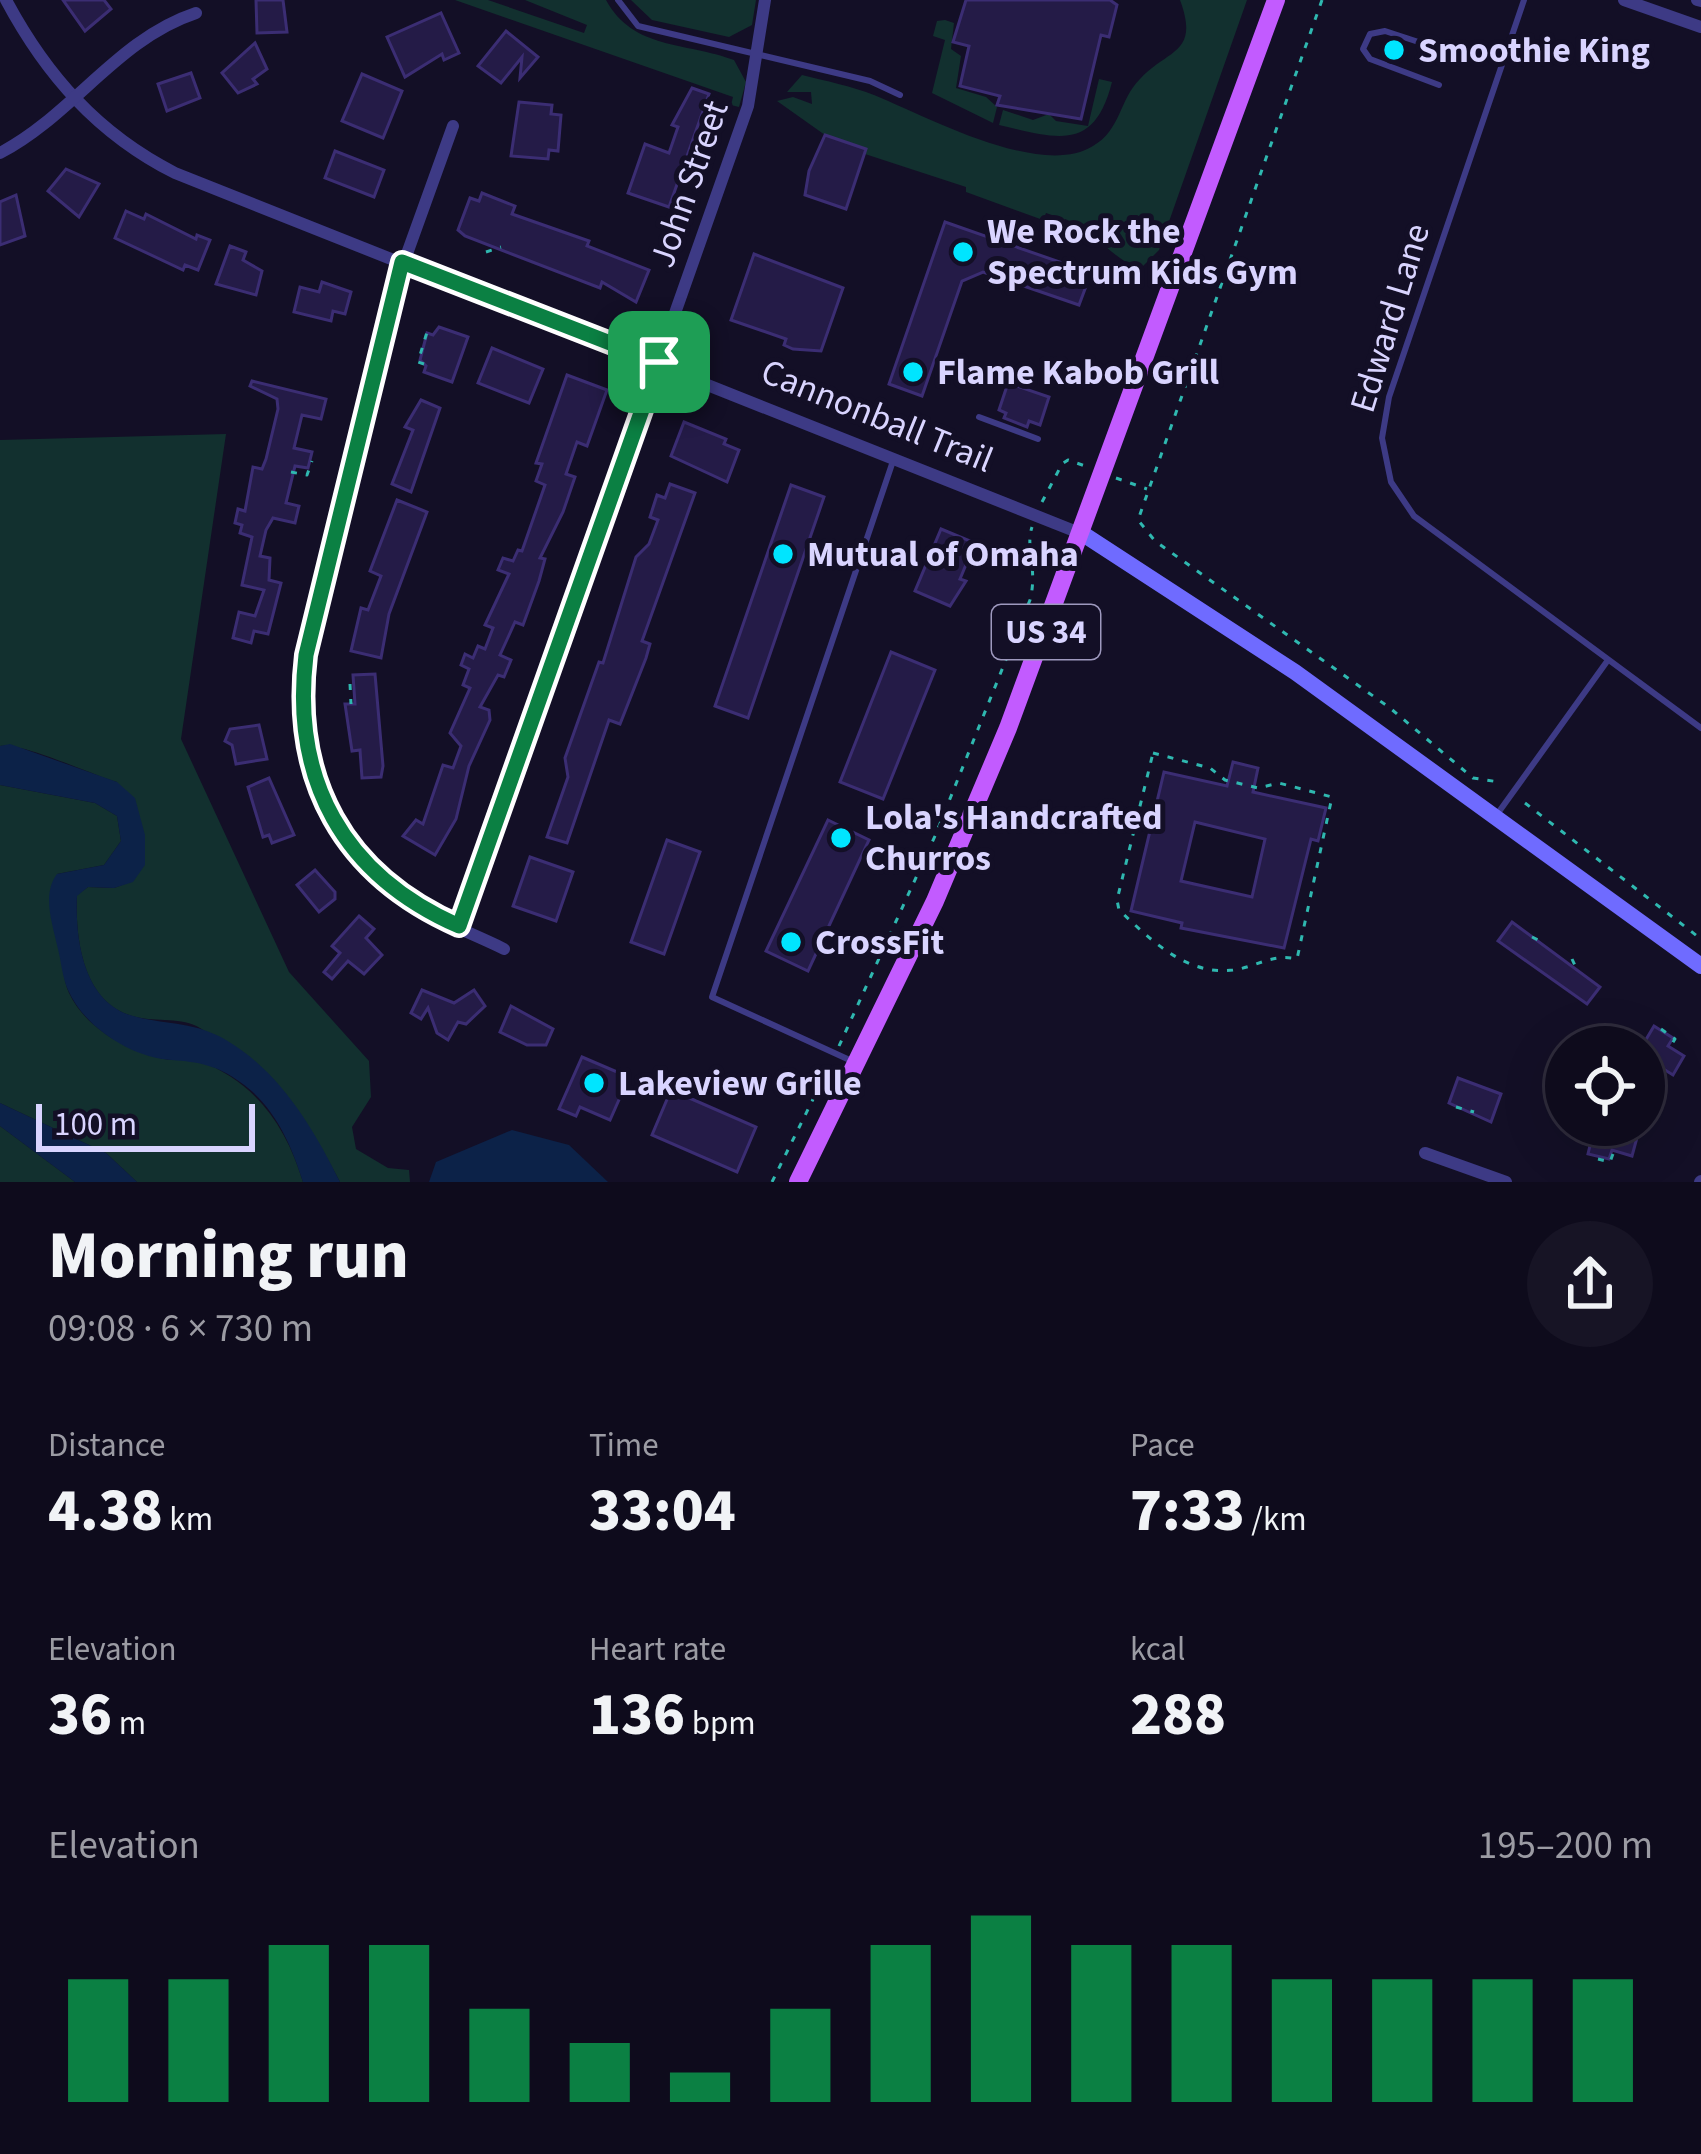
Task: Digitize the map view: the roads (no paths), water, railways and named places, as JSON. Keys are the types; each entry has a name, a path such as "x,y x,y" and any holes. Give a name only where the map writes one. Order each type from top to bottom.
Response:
{"main road":[{"name":"US 34","path":"798,1182 988,776 1082,534 1276,0"},
{"name":"Cannonball Trail","path":"1082,534 1295,672 1701,966"}],"street":[{"name":"Cannonball Trail","path":"6,0 33,49 74,100 110,133 175,173 1082,534"},
{"name":"John Street","path":"459,926 748,106 760,54 765,0"},
{"path":"1624,0 1701,27"},
{"path":"0,153 74,100 142,38 196,13"},
{"path":"453,125 402,262 306,655 302,713 316,782 341,833 388,887 413,906 504,949"},
{"path":"1425,1153 1506,1182"}],"lane":[{"path":"618,0 638,26 870,81 900,95"},
{"name":"Edward Lane","path":"1524,0 1404,342 1382,438 1391,482 1414,516 1701,728"},
{"path":"1439,85 1370,58 1364,49 1370,34 1384,31 1447,51"},
{"path":"979,417 1038,439"},
{"path":"857,1064 712,997 892,461"},
{"path":"1496,816 1608,660"}],"water":[{"path":"10,744 117,782 135,798 145,835 145,865 133,882 114,888 88,887 77,896 81,951 94,986 119,1010 204,1030 245,1053 293,1102 340,1182 303,1182 272,1114 232,1076 207,1065 157,1058 126,1047 97,1028 75,1004 63,974 50,890 57,874 104,865 121,841 117,816 95,803 0,785 0,746"},
{"path":"0,1103 106,1153 137,1182 75,1182 0,1126"},
{"path":"512,1130 569,1145 608,1182 429,1182 436,1162"}],"place":[{"name":"Smoothie King","path":"1394,50"},
{"name":"We Rock the Spectrum Kids Gym","path":"963,252"},
{"name":"Flame Kabob Grill","path":"913,372"},
{"name":"Mutual of Omaha","path":"783,554"},
{"name":"Lola's Handcrafted Churros","path":"841,838"},
{"name":"CrossFit","path":"791,942"},
{"name":"Lakeview Grille","path":"594,1083"}]}
